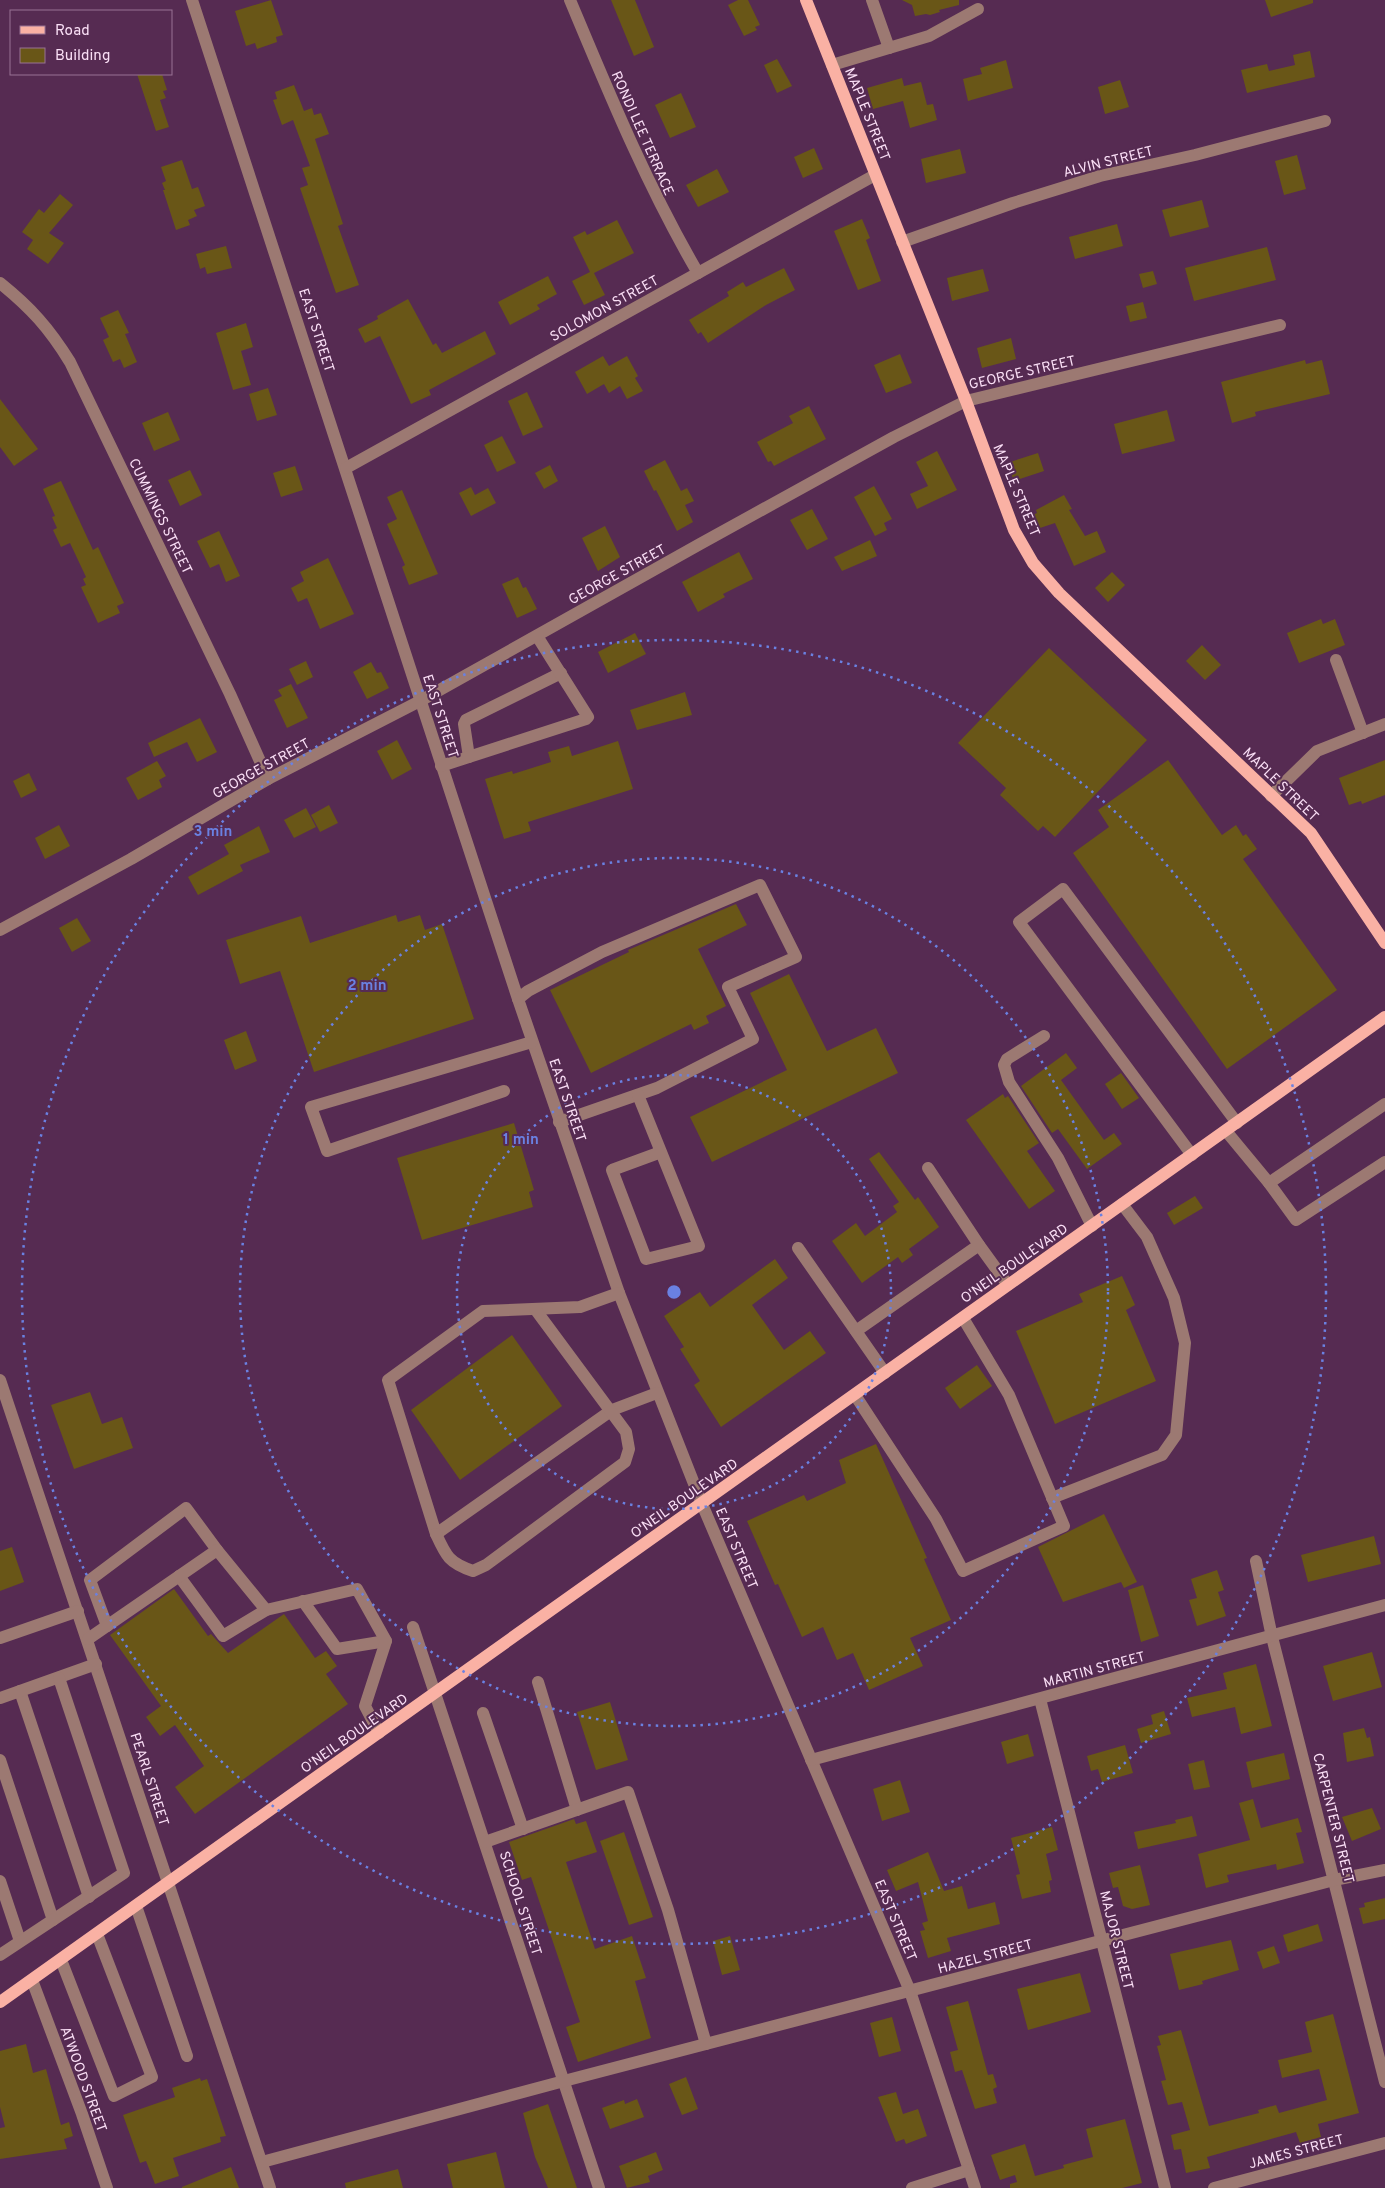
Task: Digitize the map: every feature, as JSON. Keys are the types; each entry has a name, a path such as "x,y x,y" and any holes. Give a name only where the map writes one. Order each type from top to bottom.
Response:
{"main road":[{"name":"MAPLE STREET","path":"806,0 966,401 1011,523 1033,563 1059,593 1311,834 1385,944"},
{"name":"O'NEIL BOULEVARD","path":"0,2002 1385,1018"}],"street":[{"name":"EAST STREET","path":"192,0 532,1042 619,1293 702,1504 910,1991 975,2188"},
{"name":"RONDI LEE TERRACE","path":"570,0 618,117 664,216 698,273"},
{"path":"872,0 889,48"},
{"path":"832,65 929,36 978,9"},
{"name":"ALVIN STREET","path":"902,242 1013,203 1100,176 1325,121"},
{"name":"SOLOMON STREET","path":"346,468 875,174"},
{"name":"CUMMINGS STREET","path":"0,283 22,300 49,328 70,362 230,694 268,779"},
{"name":"GEORGE STREET","path":"0,930 131,859 268,779 420,701 894,437 966,401 1280,325"},
{"path":"441,766 586,719 586,713 537,636"},
{"path":"1336,660 1363,733"},
{"path":"468,757 464,724 466,720 561,673"},
{"path":"1271,796 1317,751 1385,724"},
{"path":"518,999 528,991 602,952 760,885 796,957 728,987 753,1038 657,1088 559,1122"},
{"path":"1192,1155 1019,922 1063,889 1296,1220 1385,1162"},
{"path":"1044,1036 1007,1059 1004,1065 1009,1082 1058,1158 1092,1226"},
{"path":"504,1091 327,1151 311,1108 532,1042"},
{"path":"638,1095 699,1246 646,1258 612,1170 661,1152"},
{"path":"1269,1183 1385,1104"},
{"path":"928,1168 1008,1285"},
{"path":"1052,1498 1162,1455 1176,1435 1185,1343 1174,1298 1148,1237 1122,1204"},
{"path":"856,1332 979,1245"},
{"path":"798,1248 885,1373"},
{"path":"535,1309 612,1410 626,1432 629,1449 625,1462 486,1565 473,1571 455,1564 445,1553 436,1534 388,1380 483,1311 580,1307 619,1293"},
{"path":"855,1395 936,1519 963,1571 1064,1526 1009,1395 963,1318"},
{"name":"PEARL STREET","path":"0,1380 270,2188"},
{"path":"436,1534 612,1410 658,1392"},
{"path":"107,1626 90,1580 186,1508 217,1550 266,1610"},
{"path":"88,1639 217,1550"},
{"name":"CARPENTER STREET","path":"1256,1561 1272,1637 1385,2082"},
{"path":"179,1576 223,1636 266,1610 357,1589 386,1641 365,1706 379,1733"},
{"path":"303,1602 337,1649 386,1641"},
{"name":"MARTIN STREET","path":"811,1760 1385,1605"},
{"path":"0,1638 78,1611"},
{"name":"SCHOOL STREET","path":"413,1627 599,2188"},
{"path":"0,1698 96,1664"},
{"path":"0,1955 124,1873 59,1678"},
{"path":"538,1682 576,1810"},
{"path":"20,1691 89,1897"},
{"name":"MAJOR STREET","path":"1040,1699 1165,2188"},
{"path":"483,1713 522,1829"},
{"path":"0,1760 53,1920"},
{"path":"485,1842 628,1792 668,1910 706,2044"},
{"name":"HAZEL STREET","path":"262,2162 564,2081 1334,1880 1385,1870"},
{"path":"0,1882 20,1942"},
{"path":"136,1906 187,2056"},
{"path":"61,1960 114,2096 152,2077 97,1934"},
{"name":"ATWOOD STREET","path":"32,1980 82,2114 107,2188"},
{"name":"JAMES STREET","path":"1214,2188 1253,2183 1385,2143"},
{"path":"912,2188 969,2170"}],"building":[{"path":"271,0 283,35 276,37 277,42 257,49 255,43 246,46 235,11"},
{"path":"611,0 635,0 654,47 634,56"},
{"path":"738,0 748,0 760,25 755,27 757,30 744,36 728,5"},
{"path":"902,0 959,0 959,5 939,10 940,12 930,15 915,16 912,5"},
{"path":"1265,0 1313,0 1313,3 1271,17"},
{"path":"1310,51 1315,77 1247,93 1241,70 1267,64 1269,71 1295,65 1293,55"},
{"path":"777,59 792,86 777,93 764,65"},
{"path":"1006,60 1013,88 968,101 963,79 982,74 980,68"},
{"path":"137,75 162,75 167,90 163,91 166,98 160,100 169,127 156,131"},
{"path":"902,78 904,86 921,82 927,105 933,104 937,120 910,128 903,101 873,109 867,88"},
{"path":"1120,80 1129,107 1105,114 1098,87"},
{"path":"294,85 304,111 312,108 314,115 321,113 329,134 315,139 343,224 338,226 359,285 336,293 300,188 308,185 302,168 310,166 293,120 282,125 273,100 277,99 275,92"},
{"path":"681,93 696,127 670,138 655,105"},
{"path":"814,148 823,169 803,178 794,157"},
{"path":"960,149 966,173 926,183 921,159"},
{"path":"1297,155 1306,189 1284,195 1275,161"},
{"path":"182,160 192,189 198,187 205,206 194,210 197,216 188,220 190,225 176,230 163,190 165,190 162,183 166,181 161,167"},
{"path":"717,169 729,192 698,207 686,185"},
{"path":"60,194 73,205 49,233 64,243 48,264 27,249 33,240 22,232 39,209 44,213"},
{"path":"1202,200 1209,227 1170,237 1162,210"},
{"path":"862,219 870,238 866,240 881,281 858,290 834,231"},
{"path":"617,220 634,253 594,273 605,295 584,305 572,281 590,272 573,237 585,231 587,235"},
{"path":"1117,224 1123,246 1075,259 1069,237"},
{"path":"226,246 232,268 207,274 205,267 200,269 196,254"},
{"path":"1267,247 1276,280 1194,301 1185,268"},
{"path":"784,268 795,290 766,305 708,343 701,332 698,334 689,320 729,296 727,292 743,282 746,287"},
{"path":"983,269 989,291 952,301 947,278"},
{"path":"1153,271 1157,284 1143,288 1139,274"},
{"path":"548,276 557,294 537,305 540,309 510,325 498,302"},
{"path":"408,299 433,345 436,343 442,353 485,331 496,354 429,390 431,395 411,404 380,336 365,343 358,329 378,319 377,316"},
{"path":"1143,302 1147,318 1130,322 1126,306"},
{"path":"118,310 129,333 125,334 137,362 124,368 120,359 113,362 103,340 109,337 100,318"},
{"path":"246,323 253,347 241,351 251,385 233,390 216,333"},
{"path":"1011,338 1016,359 982,368 977,348"},
{"path":"900,354 912,383 886,393 874,365"},
{"path":"603,356 609,366 627,356 638,376 635,378 643,391 627,399 620,386 609,393 604,384 587,394 575,372"},
{"path":"1305,360 1306,364 1322,360 1330,394 1255,412 1256,416 1232,423 1221,382"},
{"path":"268,388 277,415 257,421 249,394"},
{"path":"527,392 543,427 523,436 508,401"},
{"path":"0,399 38,449 14,466 0,447"},
{"path":"809,406 826,439 774,466 771,461 768,462 757,442 793,423 789,416"},
{"path":"1167,410 1175,441 1122,454 1114,424"},
{"path":"168,412 180,440 154,451 142,423"},
{"path":"502,436 516,463 497,472 484,445"},
{"path":"937,451 957,490 917,509 910,494 928,486 916,462"},
{"path":"1038,453 1044,471 1014,481 1007,463"},
{"path":"665,460 681,491 687,488 694,501 685,505 693,522 677,531 644,471"},
{"path":"550,465 558,481 544,489 535,473"},
{"path":"295,466 303,490 281,497 273,473"},
{"path":"190,470 202,495 180,506 168,480"},
{"path":"61,481 93,550 98,547 124,603 117,606 120,613 98,623 81,587 86,585 83,579 86,577 70,543 61,547 53,530 57,528 52,517 55,516 43,489"},
{"path":"874,486 892,519 884,523 887,530 875,536 854,497"},
{"path":"471,487 475,495 488,488 496,503 471,516 459,493"},
{"path":"402,490 438,574 409,585 402,567 405,565 387,524 397,519 387,497"},
{"path":"1064,495 1072,509 1069,510 1085,536 1097,531 1106,552 1074,566 1055,523 1040,528 1033,515 1037,513 1036,510"},
{"path":"812,509 828,539 807,550 790,520"},
{"path":"605,526 620,557 598,571 582,538"},
{"path":"219,531 240,576 226,582 219,564 210,568 197,541"},
{"path":"870,540 877,556 842,571 834,557"},
{"path":"739,552 753,579 723,594 725,597 698,612 682,582"},
{"path":"328,558 354,614 320,629 307,598 298,602 291,588 304,581 300,572"},
{"path":"1112,572 1125,585 1108,602 1095,588"},
{"path":"518,577 523,588 526,587 537,609 517,618 502,584"},
{"path":"1321,619 1323,624 1335,619 1345,645 1299,663 1287,633"},
{"path":"635,633 646,654 608,673 598,652"},
{"path":"1202,645 1221,665 1205,680 1186,661"},
{"path":"1049,648 1147,740 1055,837 1043,826 1038,831 1000,795 1006,788 958,743"},
{"path":"306,661 313,677 297,685 289,669"},
{"path":"371,662 377,673 381,672 389,688 367,699 353,672"},
{"path":"291,684 308,718 287,728 274,700 282,696 278,690"},
{"path":"685,692 692,715 637,730 630,710"},
{"path":"200,718 217,752 197,762 187,742 154,757 148,743"},
{"path":"397,740 412,769 392,780 377,751"},
{"path":"618,741 633,789 528,822 531,831 504,839 485,779 512,771 513,774 551,762 548,752 569,746 572,756"},
{"path":"1168,760 1222,835 1236,825 1243,836 1246,834 1257,849 1243,859 1337,990 1227,1069 1073,853 1109,827 1098,810"},
{"path":"1385,760 1385,795 1362,804 1361,801 1349,805 1339,778"},
{"path":"157,761 166,776 159,780 162,787 138,800 126,778"},
{"path":"29,773 37,790 21,798 13,781"},
{"path":"329,805 338,823 320,832 311,815"},
{"path":"306,808 316,827 294,838 284,820"},
{"path":"59,825 70,846 45,859 35,838"},
{"path":"259,826 270,852 240,865 243,871 198,895 188,877 229,854 224,845"},
{"path":"736,904 747,925 698,949 726,1006 706,1016 709,1023 694,1030 691,1024 591,1073 550,990 629,952 628,950"},
{"path":"396,915 398,922 420,915 425,930 442,924 474,1019 314,1072 280,971 240,984 226,940 301,916 310,943"},
{"path":"77,918 91,941 72,952 59,928"},
{"path":"789,974 827,1051 876,1028 898,1073 712,1162 690,1117 787,1070 750,993"},
{"path":"246,1031 257,1061 235,1070 224,1040"},
{"path":"1066,1053 1077,1068 1061,1080 1104,1140 1114,1133 1122,1144 1087,1169 1058,1129 1052,1133 1021,1086"},
{"path":"1121,1073 1139,1098 1122,1109 1105,1084"},
{"path":"1003,1094 1005,1098 1008,1096 1039,1143 1027,1151 1055,1191 1029,1209 966,1120"},
{"path":"514,1123 534,1190 529,1192 533,1207 422,1240 397,1158"},
{"path":"879,1152 915,1200 918,1197 939,1227 909,1249 913,1255 902,1263 898,1257 862,1283 832,1241 856,1223 865,1236 897,1212 893,1206 899,1202 869,1159"},
{"path":"1195,1196 1203,1208 1174,1225 1167,1213"},
{"path":"775,1259 788,1278 752,1305 784,1350 810,1331 826,1353 721,1427 694,1385 700,1381 680,1349 684,1347 664,1316 700,1292 710,1307"},
{"path":"1122,1276 1135,1305 1126,1310 1156,1381 1055,1424 1016,1331 1083,1302 1079,1294"},
{"path":"512,1335 562,1406 460,1480 411,1410"},
{"path":"977,1365 992,1386 960,1409 945,1388"},
{"path":"90,1392 102,1424 122,1417 133,1448 74,1469 51,1405"},
{"path":"876,1444 927,1558 924,1559 951,1620 910,1638 923,1666 869,1690 853,1653 837,1660 823,1627 802,1637 778,1584 775,1585 747,1521 804,1495 807,1501 846,1483 839,1460"},
{"path":"1104,1514 1137,1582 1124,1588 1121,1582 1063,1602 1038,1547"},
{"path":"1374,1536 1381,1564 1308,1582 1301,1555"},
{"path":"12,1547 24,1582 0,1591 0,1551"},
{"path":"1217,1570 1224,1590 1218,1592 1226,1616 1197,1626 1189,1600 1197,1598 1191,1579"},
{"path":"1143,1585 1159,1636 1141,1642 1128,1590"},
{"path":"174,1589 208,1636 211,1634 228,1653 284,1614 315,1658 326,1651 337,1666 326,1674 348,1704 195,1814 175,1787 204,1766 175,1725 160,1736 146,1717 161,1706 110,1635"},
{"path":"1372,1652 1382,1687 1333,1701 1323,1666"},
{"path":"1256,1664 1272,1726 1241,1734 1235,1707 1192,1717 1187,1698 1227,1689 1223,1673"},
{"path":"610,1702 628,1760 596,1770 577,1712"},
{"path":"1164,1711 1171,1734 1141,1743 1137,1729 1153,1724 1151,1715"},
{"path":"1364,1728 1367,1738 1370,1737 1374,1756 1347,1762 1343,1733"},
{"path":"1028,1734 1034,1756 1007,1764 1001,1742"},
{"path":"1125,1745 1133,1773 1102,1782 1098,1769 1091,1771 1087,1756"},
{"path":"1284,1753 1290,1779 1252,1788 1246,1762"},
{"path":"1204,1760 1210,1787 1194,1790 1188,1764"},
{"path":"900,1780 910,1812 882,1821 873,1789"},
{"path":"1253,1799 1261,1828 1298,1818 1302,1832 1296,1833 1304,1863 1277,1870 1276,1864 1227,1875 1229,1882 1206,1888 1198,1854 1250,1840 1239,1803"},
{"path":"1372,1808 1381,1829 1352,1841 1342,1817"},
{"path":"1192,1816 1197,1836 1138,1849 1134,1832 1176,1823 1175,1820"},
{"path":"574,1819 576,1824 586,1821 597,1852 566,1862 595,1949 632,1936 646,1978 635,1981 651,2038 578,2062 566,2027 580,2022 531,1877 522,1880 509,1842"},
{"path":"1052,1827 1058,1850 1046,1854 1052,1880 1049,1881 1051,1892 1022,1899 1016,1875 1020,1874 1011,1838"},
{"path":"624,1832 653,1917 629,1925 600,1841"},
{"path":"928,1852 944,1891 962,1886 968,1909 995,1902 1000,1924 947,1938 951,1951 928,1958 920,1931 925,1930 922,1923 928,1921 918,1882 896,1891 887,1870"},
{"path":"1140,1865 1150,1905 1132,1909 1123,1906 1118,1887 1113,1888 1109,1873"},
{"path":"1385,1898 1385,1919 1363,1924 1359,1908 1365,1907 1364,1903"},
{"path":"1318,1924 1323,1941 1288,1952 1283,1935"},
{"path":"730,1936 740,1970 722,1975 713,1941"},
{"path":"1231,1940 1239,1970 1202,1981 1203,1984 1179,1990 1170,1954"},
{"path":"1274,1946 1280,1963 1263,1969 1257,1952"},
{"path":"1080,1973 1091,2012 1028,2030 1017,1989"},
{"path":"968,2001 988,2075 993,2074 997,2087 993,2089 997,2103 975,2109 962,2070 955,2072 950,2052 958,2050 946,2007"},
{"path":"1333,2014 1359,2113 1318,2124 1321,2137 1300,2143 1296,2132 1207,2157 1210,2168 1186,2173 1181,2149 1174,2150 1171,2135 1190,2130 1182,2102 1168,2105 1161,2081 1166,2080 1157,2046 1161,2045 1158,2036 1181,2030 1209,2126 1259,2113 1258,2110 1276,2105 1279,2113 1327,2100 1319,2069 1282,2078 1278,2060 1312,2052 1305,2022"},
{"path":"892,2017 901,2051 879,2057 870,2023"},
{"path":"26,2044 33,2073 46,2069 61,2125 69,2122 73,2136 64,2139 67,2149 0,2159 0,2128 5,2127 0,2107 0,2051"},
{"path":"686,2077 698,2109 682,2115 669,2084"},
{"path":"200,2078 201,2081 207,2079 226,2136 220,2137 221,2142 173,2158 179,2176 155,2184 146,2161 140,2163 123,2115 175,2097 172,2088"},
{"path":"896,2092 903,2114 918,2109 927,2136 906,2144 904,2139 896,2142 878,2097"},
{"path":"637,2099 644,2117 610,2129 602,2108 624,2100 625,2104"},
{"path":"548,2104 577,2188 548,2188 535,2157 523,2113"},
{"path":"1125,2119 1142,2183 1122,2188 1010,2188 1010,2184 1017,2182 1015,2175 1000,2180 991,2155 1025,2144 1035,2176 1064,2168 1063,2165 1093,2157 1086,2129"},
{"path":"496,2152 505,2188 453,2188 447,2164"},
{"path":"656,2152 663,2170 648,2176 650,2182 627,2188 619,2166"},
{"path":"231,2167 239,2188 182,2188 182,2187"},
{"path":"398,2169 403,2188 346,2188 345,2183"}]}
